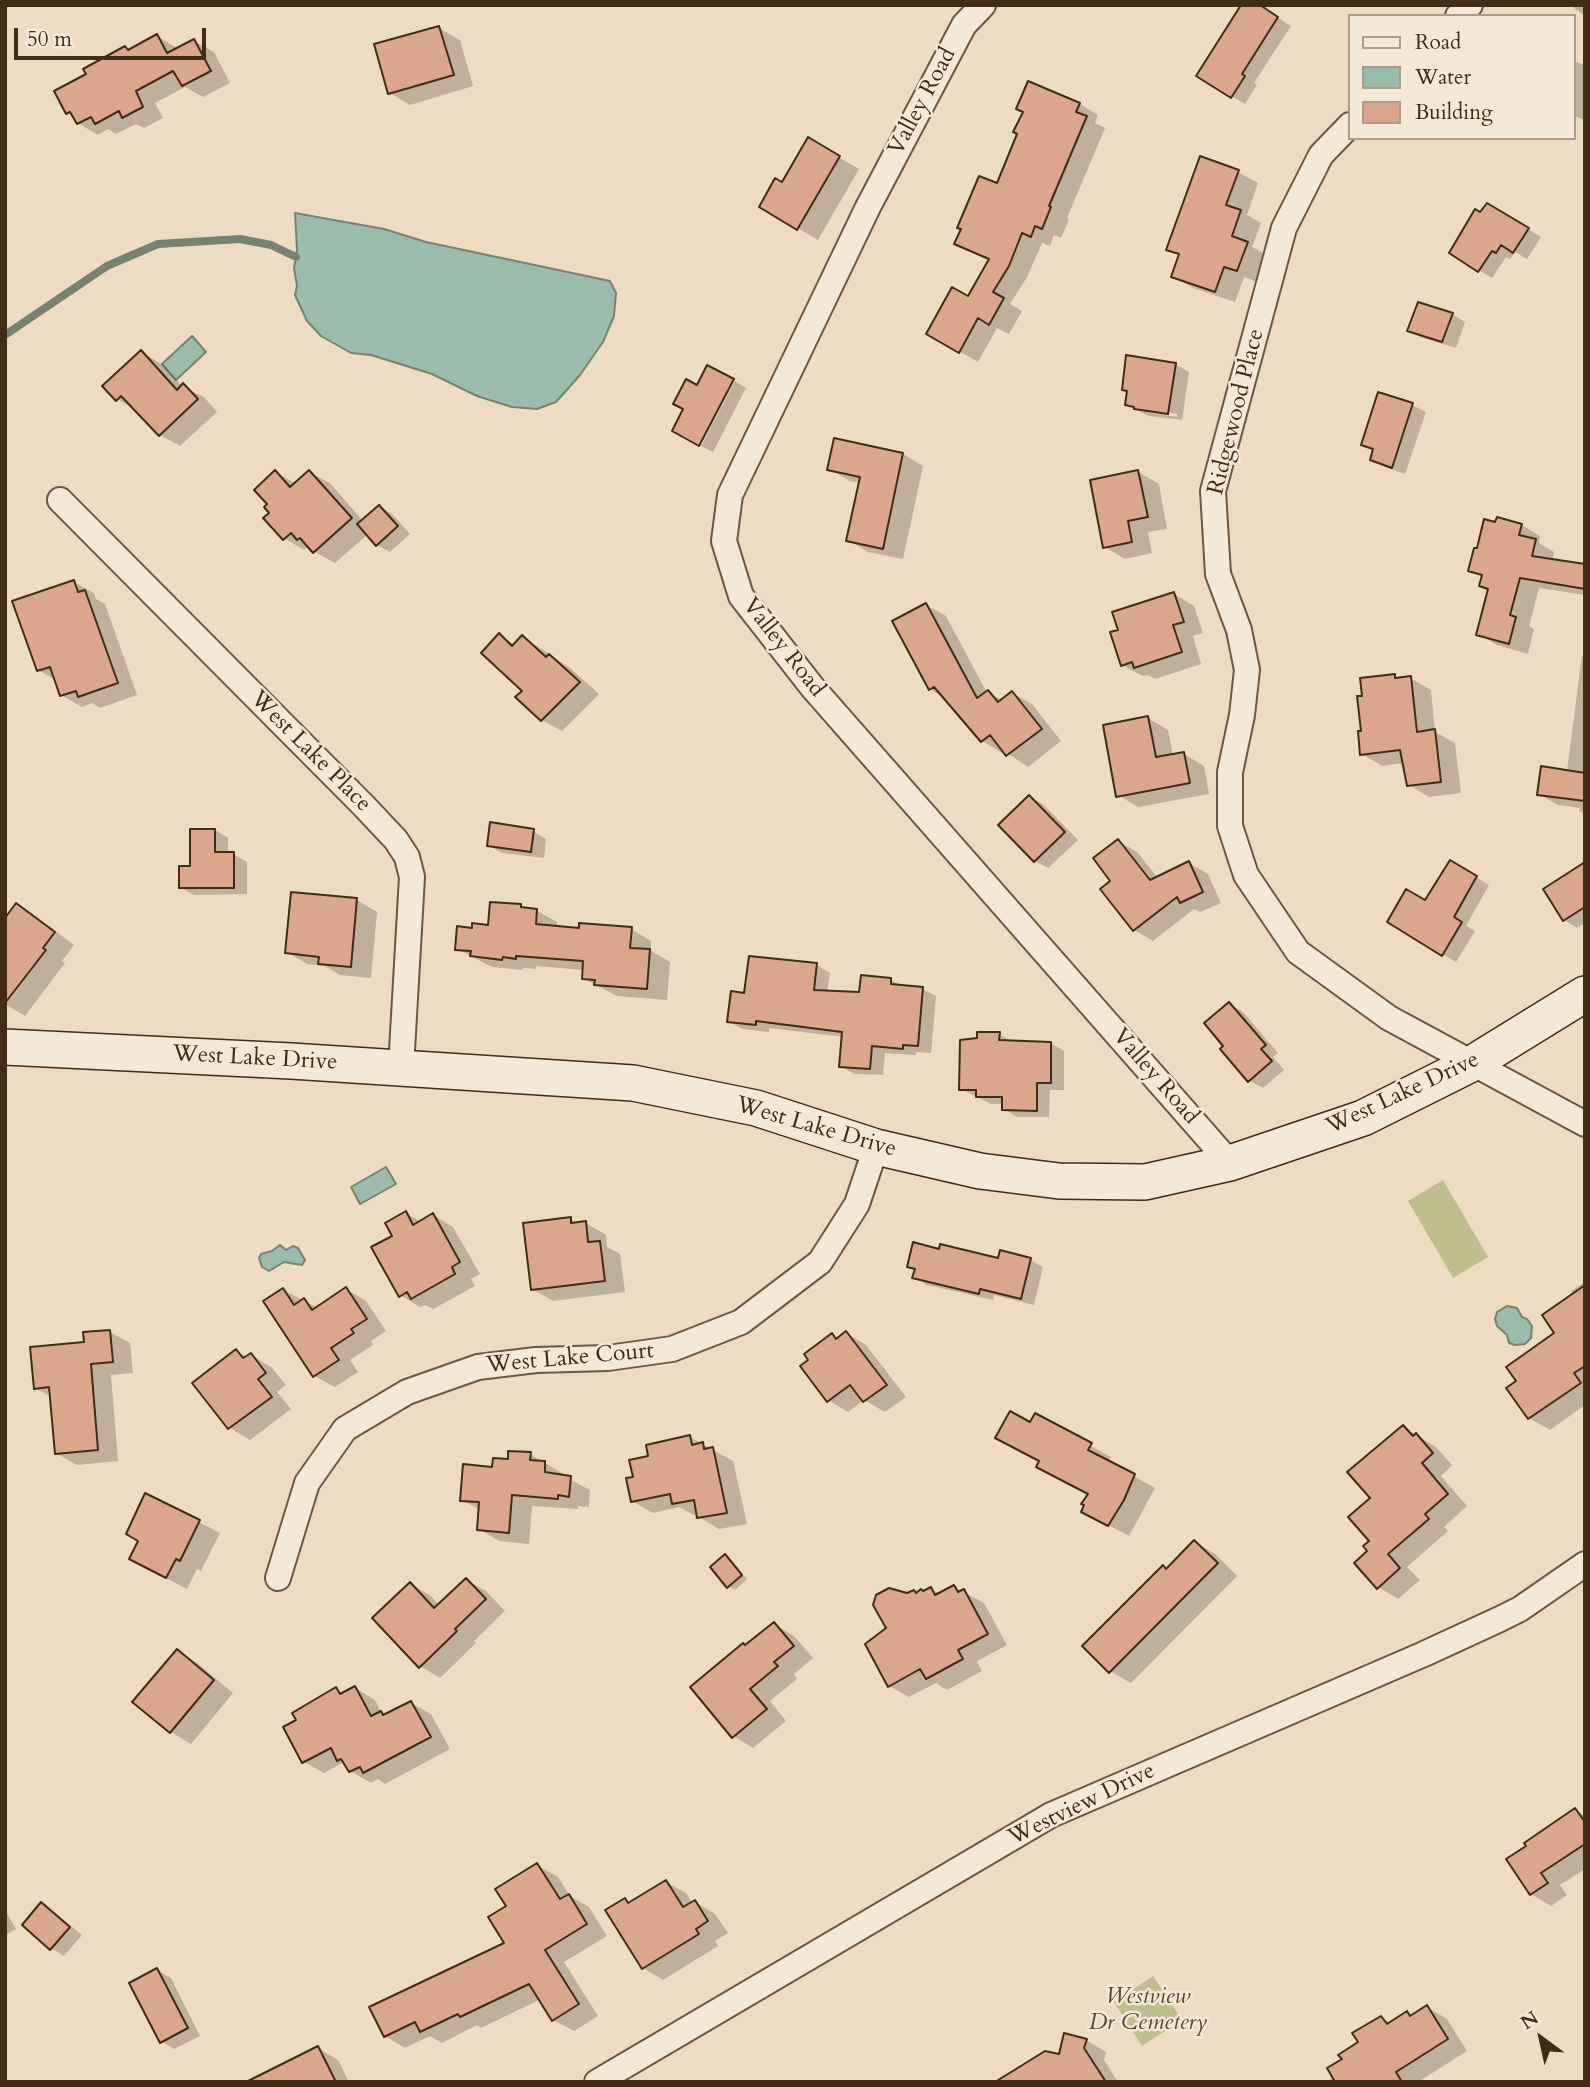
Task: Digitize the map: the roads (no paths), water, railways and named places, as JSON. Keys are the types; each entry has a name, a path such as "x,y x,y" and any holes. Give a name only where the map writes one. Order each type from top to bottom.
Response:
{"main road":[{"name":"West Lake Drive","path":"5,1047 632,1083 756,1108 876,1147 980,1171 1059,1181 1145,1182 1230,1163 1363,1118 1473,1063 1585,994"}],"street":[{"name":"Valley Road","path":"983,5 964,24 862,220 730,495 724,541 741,596 813,688 1230,1163"},
{"name":"Ridgewood Place","path":"1348,127 1321,155 1284,228 1213,491 1218,574 1238,630 1247,670 1242,715 1230,772 1230,826 1246,875 1298,952 1389,1018 1585,1124"},
{"name":"West Lake Place","path":"60,500 364,806 396,840 407,857 412,877 401,1068"},
{"name":"West Lake Court","path":"278,1578 307,1483 345,1430 407,1392 478,1367 536,1360 608,1358 672,1349 741,1322 820,1262 857,1204 876,1147"},
{"name":"Westview Drive","path":"597,2082 1051,1815 1424,1654 1520,1609 1585,1564"}],"water":[{"path":"295,213 384,229 426,242 610,281 616,293 614,316 603,342 580,375 556,402 537,409 512,407 477,396 432,374 371,355 351,353 321,336 307,321 295,295"},
{"path":"192,336 206,352 176,380 162,364"},
{"path":"386,1167 396,1184 360,1204 351,1187"},
{"path":"280,1245 286,1250 293,1246 298,1248 305,1260 302,1265 284,1262 269,1271 262,1267 259,1258 261,1254"},
{"path":"1507,1306 1517,1308 1532,1326 1531,1338 1525,1344 1509,1343 1507,1335 1497,1326 1497,1312"}],"waterway":[{"path":"5,335 107,266 158,244 240,239 271,245 296,257"}],"park label":[{"name":"Westview Dr Cemetery","path":"1148,2011"}]}
